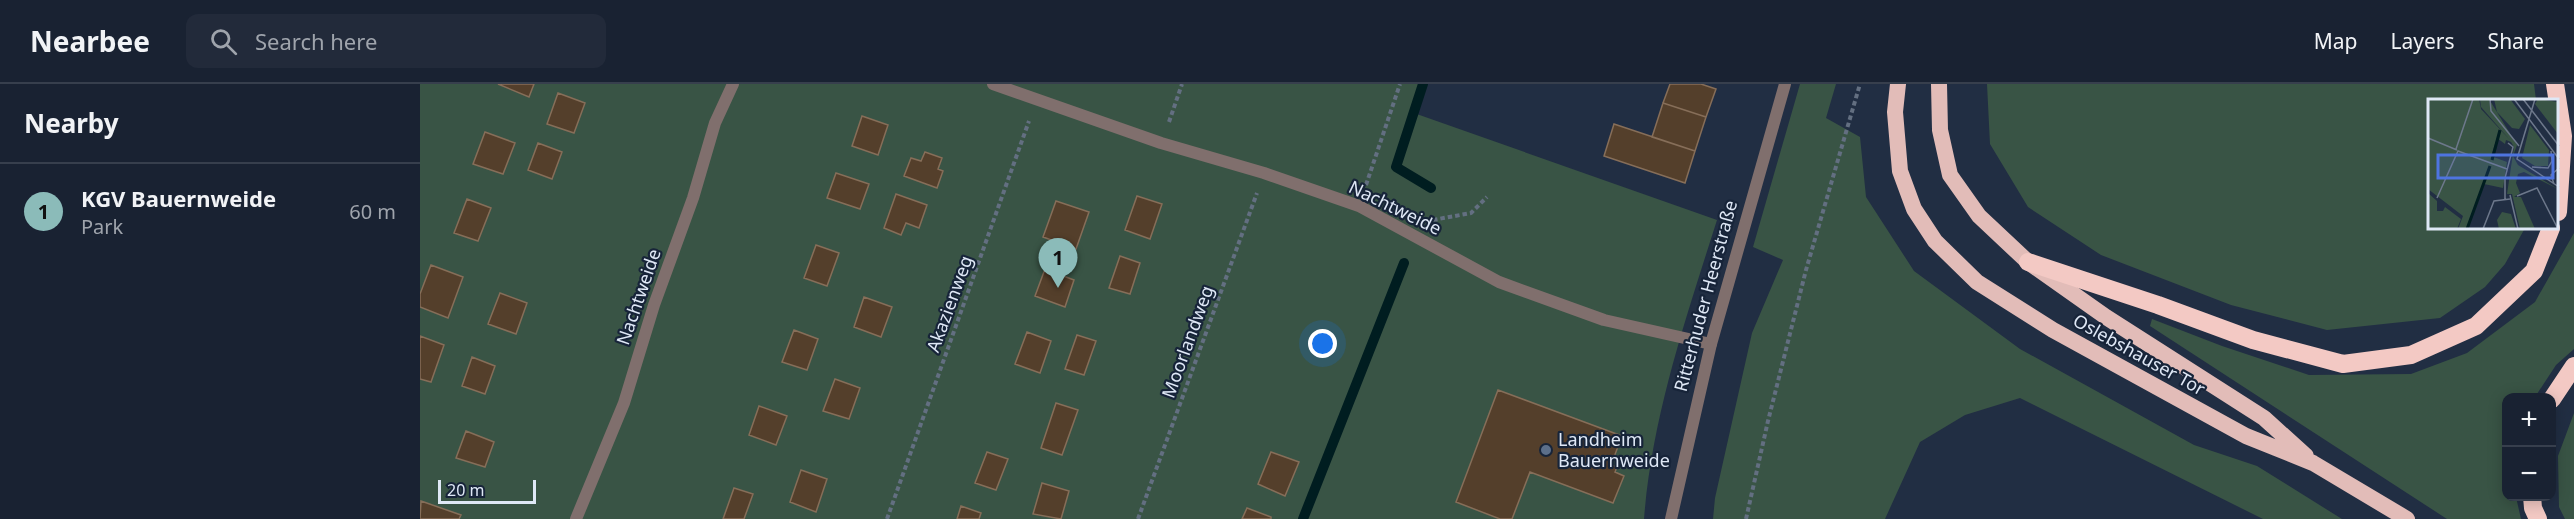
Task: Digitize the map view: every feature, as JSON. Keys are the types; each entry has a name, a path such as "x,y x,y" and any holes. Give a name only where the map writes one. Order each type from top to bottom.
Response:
{"highway":[{"name":"Oslebshauser Tor","path":"1898,84 1895,112 1900,171 1914,209 1935,241 1977,282 2053,330 2246,436 2313,463 2407,519"},
{"path":"1940,84 1940,130 1950,175 1979,216 2028,262 2106,316 2264,418 2313,463"},
{"path":"2555,84 2557,99"},
{"path":"2559,110 2563,136 2559,197"},
{"path":"2028,262 2158,304 2253,340 2343,364 2411,355 2476,326 2534,271 2550,230"},
{"path":"2556,393 2574,366"},
{"path":"2532,501 2538,519"}],"street":[{"name":"Nachtweide","path":"576,519 624,403 654,304 693,198 715,123 733,84"},
{"name":"Nachtweide","path":"993,84 1161,143 1264,173 1359,206 1509,286 1604,320 1711,344"},
{"name":"Ritterhuder Heerstraße","path":"1671,519 1711,344 1785,84"}],"path":[{"path":"1161,143 1182,84"},
{"path":"1359,206 1400,84"},
{"path":"1746,519 1806,270 1860,84"},
{"name":"Akazienweg","path":"887,519 1038,98"},
{"name":"Moorlandweg","path":"1138,519 1264,173"},
{"path":"1404,231 1433,220 1471,213 1487,197"}],"green space":[{"path":"420,84 1420,84 1411,112 1717,220 1682,331 1662,405 1648,481 1644,519 420,519"},
{"path":"1800,84 1836,84 1826,118 1860,137 1866,197 1914,271 2020,349 2194,445 2257,466 2342,519 2263,519 2020,398 1965,415 1920,442 1885,519 1713,519 1715,498 1752,333 1783,260 1753,247"},
{"path":"1987,84 2534,84 2536,99 2428,99 2428,230 2524,230 2505,264 2485,287 2440,318 2327,330 2231,305 2101,255 2028,207 1990,144"},
{"path":"2574,233 2574,349 2556,365 2538,393 2502,393 2502,501 2517,501 2521,519 2447,519 2150,326 2152,319 2222,346 2309,375 2411,374 2467,353 2535,302"},
{"path":"2574,413 2574,519 2565,519 2559,507 2558,456"}],"building":[{"path":"498,84 534,84 529,97"},
{"path":"1670,84 1701,84 1716,89 1706,117 1663,103"},
{"path":"558,93 585,103 574,133 547,124"},
{"path":"1663,103 1706,117 1695,151 1652,137"},
{"path":"862,116 888,125 878,155 852,146"},
{"path":"1614,124 1695,151 1685,183 1604,156"},
{"path":"485,132 515,143 503,174 473,164"},
{"path":"538,143 562,152 552,179 528,170"},
{"path":"925,152 942,158 938,169 943,171 937,188 904,176 911,158 921,161"},
{"path":"836,173 869,184 860,209 827,198"},
{"path":"896,194 927,205 919,228 906,223 901,235 884,228"},
{"path":"1137,196 1162,204 1150,239 1125,230"},
{"path":"467,199 491,208 478,241 454,233"},
{"path":"1056,201 1089,212 1076,249 1043,237"},
{"path":"816,245 839,253 827,286 804,278"},
{"path":"1120,256 1140,263 1130,294 1109,288"},
{"path":"431,265 463,277 448,318 420,307 420,294"},
{"path":"1045,269 1074,280 1065,307 1035,296"},
{"path":"500,293 527,303 516,334 488,324"},
{"path":"864,297 892,307 881,337 854,327"},
{"path":"794,330 818,339 807,370 782,362"},
{"path":"1027,332 1051,341 1040,373 1015,364"},
{"path":"1077,335 1096,341 1084,375 1065,369"},
{"path":"420,336 444,345 431,382 420,379"},
{"path":"472,357 495,366 485,394 462,386"},
{"path":"835,379 860,388 849,419 823,411"},
{"name":"Landheim Bauernweide","path":"1498,390 1622,436 1611,465 1617,467 1615,472 1624,476 1613,503 1530,472 1512,519 1500,519 1456,502"},
{"path":"1056,403 1078,410 1062,455 1041,448"},
{"path":"759,406 787,416 776,445 749,435"},
{"path":"466,431 494,442 485,467 456,458"},
{"path":"987,452 1008,459 996,490 975,483"},
{"path":"1271,452 1299,462 1285,496 1258,484"},
{"path":"801,470 827,479 816,512 790,502"},
{"path":"1042,483 1069,491 1061,519 1033,514"},
{"path":"734,488 753,494 744,519 723,519"},
{"path":"421,501 461,515 459,519 420,519"},
{"path":"961,506 981,513 979,519 957,519"},
{"path":"1247,508 1271,517 1271,519 1242,519"}],"waterway":[{"path":"1423,84 1396,167 1431,188"},
{"path":"1303,519 1404,263"}],"place":[{"name":"KGV Bauernweide","path":"1058,288"},
{"name":"Landheim Bauernweide","path":"1546,450"}]}
